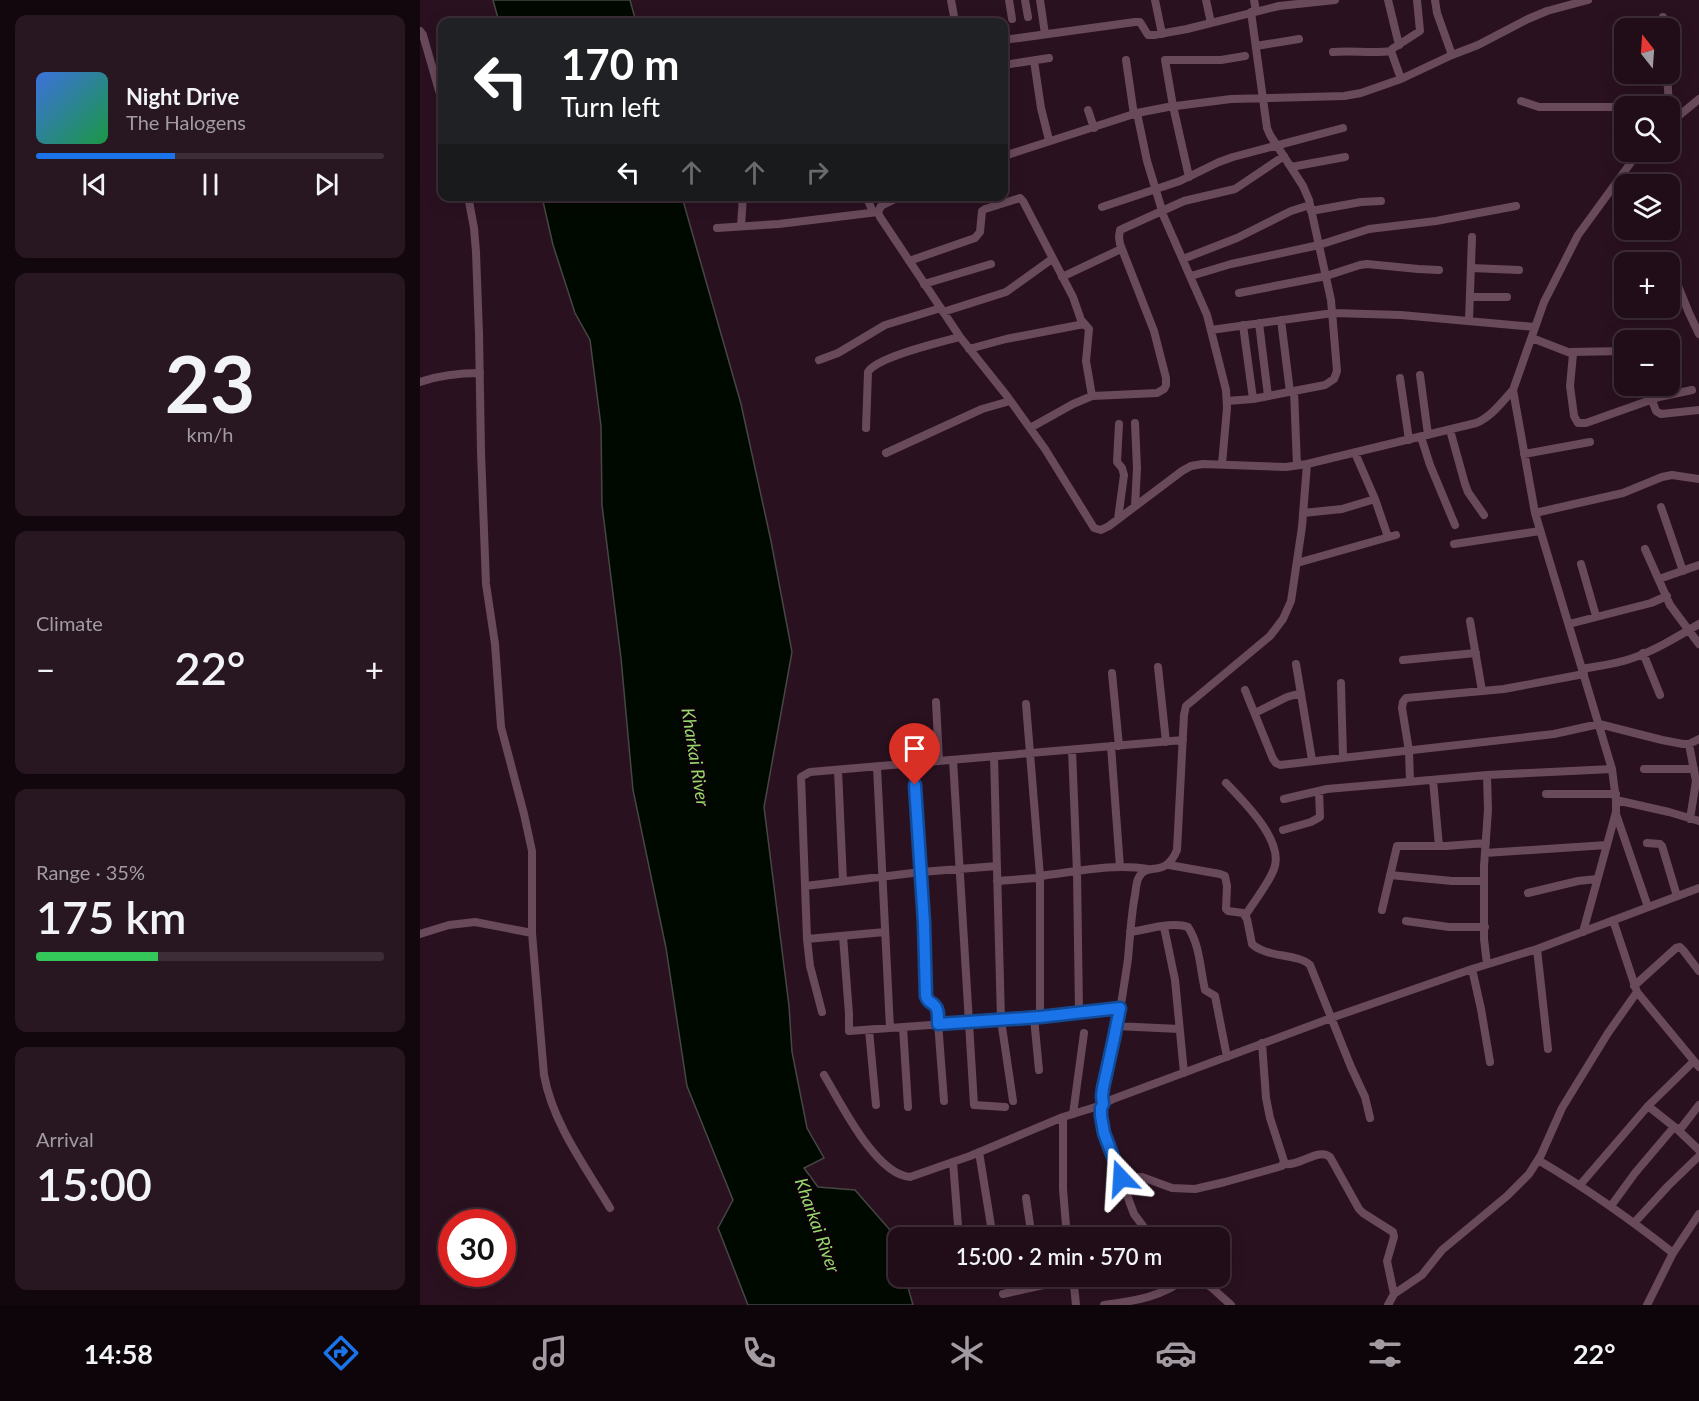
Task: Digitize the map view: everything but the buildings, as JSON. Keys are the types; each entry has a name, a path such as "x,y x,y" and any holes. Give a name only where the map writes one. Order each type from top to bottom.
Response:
{"street":[{"path":"951,0 954,18"},
{"path":"1009,0 1012,19"},
{"path":"1025,0 1028,17"},
{"path":"1040,0 1046,34"},
{"path":"1155,0 1162,34"},
{"path":"1206,0 1211,23"},
{"path":"1227,401 1253,399 1325,385 1337,375 1333,313 1310,208 1303,186 1267,128 1256,46 1254,0"},
{"path":"1008,39 1135,22 1140,22 1148,35 1162,34 1289,2 1335,0"},
{"path":"1388,0 1399,45"},
{"path":"1333,52 1391,51 1420,30 1417,0"},
{"path":"1435,0 1437,13 1452,55"},
{"path":"1008,154 1135,114 1173,106 1231,99 1344,96 1361,93 1401,79 1547,11 1588,0"},
{"path":"420,31 438,87"},
{"path":"1256,46 1299,39"},
{"path":"1391,51 1401,79"},
{"path":"1189,177 1165,60 1221,60 1245,56"},
{"path":"1008,64 1049,58"},
{"path":"1126,60 1135,114 1155,190 1207,315 1226,390 1222,465"},
{"path":"1034,61 1041,108 1049,140"},
{"path":"1680,114 1699,99"},
{"path":"1521,101 1539,107 1614,107"},
{"path":"1680,106 1690,106"},
{"path":"1088,110 1094,128"},
{"path":"1101,207 1155,190 1219,162 1343,128"},
{"path":"1030,428 1092,396 1157,393 1164,389 1166,384 1154,331 1121,249 1120,230 1193,198 1235,189 1284,156"},
{"path":"1291,167 1345,157"},
{"path":"869,201 960,337 1046,449 1094,528 1101,530 1191,466 1203,464 1286,467 1307,464 1484,420 1514,390 1544,302 1578,235 1631,162"},
{"path":"909,261 975,238 980,232 982,211 1020,198 1073,297 1084,324 1089,329 1086,361 1092,396"},
{"path":"469,201 474,228 486,584 495,645 501,727 532,851 532,933 544,1075 556,1116 610,1208"},
{"path":"741,226 742,201"},
{"path":"717,228 779,224 876,212 880,206 890,201"},
{"path":"1183,259 1238,238 1291,211 1381,201"},
{"path":"1191,276 1231,264 1319,245 1368,229 1436,221 1516,206"},
{"path":"1469,321 1472,237"},
{"path":"1062,277 1121,249"},
{"path":"819,360 838,353 885,325 1006,292 1052,259"},
{"path":"924,284 991,264"},
{"path":"1239,293 1326,276 1367,264 1439,270"},
{"path":"1471,268 1519,270"},
{"path":"1680,291 1699,334"},
{"path":"1470,297 1507,297"},
{"path":"1211,330 1333,313 1401,315 1535,327"},
{"path":"1281,320 1292,392 1297,465"},
{"path":"1260,323 1268,396"},
{"path":"969,349 1006,339 1084,324"},
{"path":"1243,325 1253,399"},
{"path":"866,429 868,372 872,366 892,357 960,337"},
{"path":"1532,338 1571,352 1614,351"},
{"path":"1571,352 1573,357 1570,386 1574,416 1578,423 1586,423 1652,400 1692,390"},
{"path":"424,380 455,373 480,373"},
{"path":"1420,375 1424,436 1430,465 1455,525"},
{"path":"1400,378 1409,440"},
{"path":"1514,390 1535,513 1612,769 1616,797 1616,812 1583,932"},
{"path":"1652,400 1656,411 1660,414 1699,410"},
{"path":"886,453 982,409 1011,401"},
{"path":"1135,423 1137,468 1135,506"},
{"path":"1118,519 1124,475 1117,462 1119,424"},
{"path":"1450,430 1468,492 1484,515"},
{"path":"1524,454 1590,442"},
{"path":"1297,564 1392,536 1355,453"},
{"path":"997,881 1120,867 1148,869 1163,868 1169,865 1177,850 1186,706 1269,636 1283,619 1292,600 1307,464"},
{"path":"1535,513 1623,493 1662,477 1672,475 1699,478"},
{"path":"1303,513 1342,509 1375,499"},
{"path":"1661,507 1683,571"},
{"path":"1454,544 1540,531"},
{"path":"1645,549 1670,605 1699,644"},
{"path":"1581,564 1596,616"},
{"path":"1659,579 1699,565"},
{"path":"1569,624 1651,603 1667,596"},
{"path":"1470,621 1482,691"},
{"path":"1410,782 1409,751 1402,708 1406,698 1504,689 1583,672 1629,659 1699,624"},
{"path":"1403,660 1476,653"},
{"path":"1643,653 1660,695"},
{"path":"1296,664 1312,760"},
{"path":"1158,667 1166,742"},
{"path":"1113,673 1120,867"},
{"path":"1341,684 1343,757"},
{"path":"1245,690 1276,763 1280,765 1554,734 1599,724 1662,740 1689,744 1699,739"},
{"path":"1255,713 1287,697 1301,693"},
{"path":"936,702 939,761"},
{"path":"1026,704 1040,876 1037,1017 1039,1070"},
{"path":"822,1012 810,966 807,939 801,777 810,772 1184,740"},
{"path":"1546,794 1616,797 1695,820 1696,781 1689,744"},
{"path":"1072,750 1079,1012"},
{"path":"994,756 1001,1020 1013,1101"},
{"path":"953,760 974,1105 1005,1107"},
{"path":"914,763 926,996 927,1000 937,1009 944,1101"},
{"path":"877,766 890,1028"},
{"path":"1284,799 1319,791 1486,775 1612,769"},
{"path":"1644,769 1694,769"},
{"path":"838,770 843,881"},
{"path":"1486,775 1488,810 1484,881 1487,964"},
{"path":"1432,780 1439,846"},
{"path":"1226,783 1257,815 1276,854 1274,869 1245,916"},
{"path":"1283,830 1320,817 1319,791"},
{"path":"1616,812 1648,907"},
{"path":"1382,910 1396,846 1486,843"},
{"path":"1647,843 1662,846 1677,896"},
{"path":"1485,853 1607,845"},
{"path":"1169,865 1225,876 1226,909 1239,911 1245,916 1250,940 1256,948 1303,960 1310,965 1365,1097 1370,1118"},
{"path":"805,886 882,876 997,866"},
{"path":"1144,1227 1134,1214 1104,1133 1101,1116 1103,1088 1120,1008 1137,879 1148,869"},
{"path":"1390,875 1452,881 1484,881"},
{"path":"1528,893 1578,881 1597,879"},
{"path":"824,1075 866,1144 892,1171 902,1176 910,1176 953,1162 1063,1117 1103,1105 1262,1043 1380,1000 1537,949 1699,888"},
{"path":"1580,1185 1648,1106 1696,1064 1635,989 1613,920"},
{"path":"420,934 449,925 475,921 532,933"},
{"path":"1406,921 1449,927 1485,927"},
{"path":"1130,932 1184,926 1191,931 1202,968 1205,990 1215,996 1227,1057"},
{"path":"1164,927 1175,980 1184,1073"},
{"path":"807,939 885,932"},
{"path":"843,936 849,1031 1037,1017 1120,1008"},
{"path":"1388,1305 1394,1294 1422,1275 1442,1250 1507,1196 1529,1174 1562,1108 1635,989 1676,948 1683,950 1699,971"},
{"path":"1537,949 1548,1049"},
{"path":"1472,969 1490,1062"},
{"path":"1116,1026 1179,1029"},
{"path":"903,1027 908,1107"},
{"path":"869,1030 876,1105"},
{"path":"1073,1114 1084,1033"},
{"path":"1262,1043 1266,1098 1284,1164"},
{"path":"1611,1206 1635,1173 1676,1128 1682,1127 1699,1105"},
{"path":"1648,1106 1699,1150"},
{"path":"1063,1117 1063,1189 1066,1227"},
{"path":"979,1152 991,1227"},
{"path":"1121,1178 1142,1177 1172,1188 1195,1189 1284,1164 1293,1164 1322,1153 1328,1154 1359,1209 1393,1232 1394,1237 1387,1261 1394,1294"},
{"path":"1634,1223 1699,1156"},
{"path":"1538,1160 1611,1206 1673,1253"},
{"path":"953,1162 959,1227"},
{"path":"1026,1198 1030,1227"},
{"path":"1647,1305 1673,1253 1699,1214"},
{"path":"1003,1294 1034,1287"},
{"path":"1074,1287 1076,1305"},
{"path":"1104,1305 1138,1301 1172,1287"},
{"path":"1211,1287 1231,1305"}],"water":[{"path":"493,0 630,0 635,18 498,18"},
{"name":"Kharkai River","path":"543,201 683,201 741,404 792,652 764,807 789,1006 792,1052 807,1128 824,1158 804,1168 818,1187 855,1190 888,1228 888,1287 908,1287 913,1305 748,1305 718,1228 733,1200 687,1086 666,948 633,790 621,658 602,505 601,426 590,340 575,313 553,245"}],"route":[{"path":"915,785 924,923 926,996 927,1000 937,1009 938,1024 1040,1017 1120,1008 1103,1088 1101,1116 1104,1133 1121,1178"}]}
